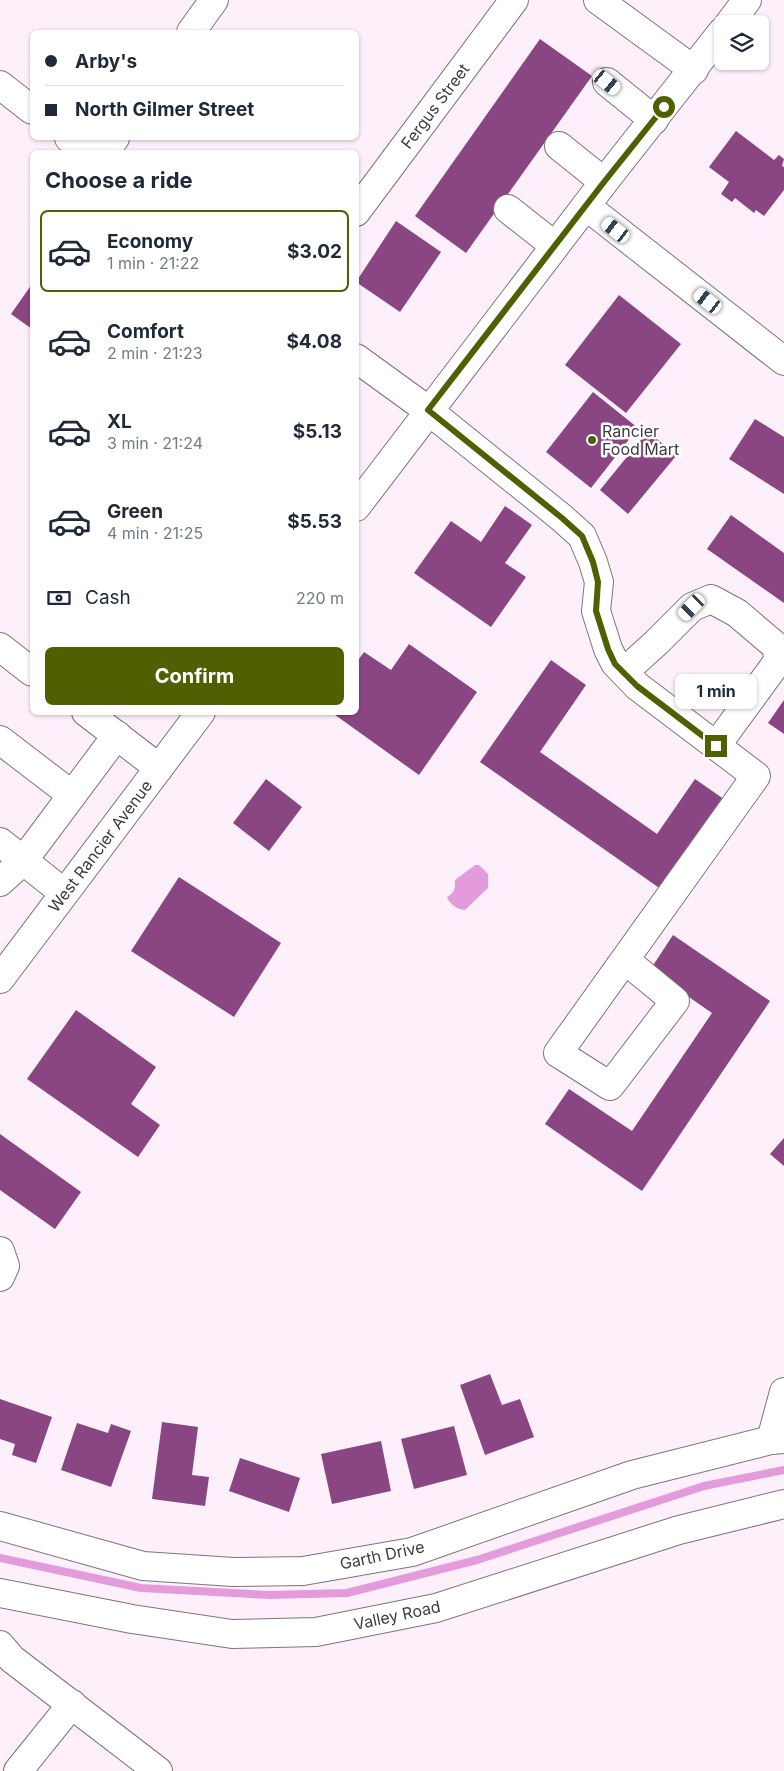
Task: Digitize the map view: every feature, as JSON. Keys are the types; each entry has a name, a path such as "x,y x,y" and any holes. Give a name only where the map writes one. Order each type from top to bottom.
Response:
{"street":[{"path":"192,30 214,0"},
{"name":"Fergus Street","path":"359,208 514,0"},
{"path":"598,0 694,70"},
{"path":"736,15 747,0"},
{"path":"359,503 428,410 714,43"},
{"path":"607,82 654,120"},
{"path":"0,85 30,108"},
{"path":"72,140 85,150"},
{"path":"106,150 113,140"},
{"path":"559,146 604,182"},
{"path":"586,206 784,361"},
{"path":"508,209 555,246"},
{"path":"359,365 428,410 582,536 593,562 598,582 596,611 608,649 615,664 637,686 756,776 558,1054 610,1086 675,1001 625,960"},
{"path":"624,672 692,607 711,599 737,612 777,647 778,661 716,746"},
{"path":"0,647 30,670"},
{"path":"90,715 159,768"},
{"name":"West Rancier Avenue","path":"0,979 199,715"},
{"path":"0,882 23,861 116,735"},
{"path":"0,740 72,795"},
{"path":"0,842 64,893"},
{"path":"0,1251 5,1266 0,1276"},
{"path":"778,1440 784,1392"},
{"name":"Garth Drive","path":"0,1526 143,1566 233,1572 303,1571 412,1552 632,1475 778,1440"},
{"name":"Valley Road","path":"0,1593 132,1619 232,1634 316,1632 436,1608 679,1530 784,1504"},
{"path":"0,1645 12,1659 158,1771"},
{"path":"18,1771 72,1704"}],"shaded area":[{"path":"475,865 479,865 488,874 488,888 465,910 459,909 447,897 454,890 455,880"}],"building":[{"path":"540,39 592,76 466,253 415,216"},
{"path":"736,131 774,160 779,155 784,159 782,166 784,167 784,190 764,216 756,210 754,213 735,198 732,202 721,194 729,182 709,167"},
{"path":"396,221 441,252 400,312 359,284 359,277"},
{"path":"30,287 30,328 11,314"},
{"path":"619,295 681,344 626,413 565,365"},
{"name":"Rancier Food Mart","path":"593,392 638,428 591,488 546,452"},
{"path":"755,419 784,437 784,494 729,459"},
{"path":"648,431 676,456 628,514 600,490"},
{"path":"505,506 532,525 505,563 526,577 491,627 414,573 451,521 481,542"},
{"path":"731,515 784,553 784,603 707,549"},
{"path":"409,644 477,692 419,775 335,715 359,715 359,659 364,652 391,670"},
{"path":"551,660 586,685 540,752 657,834 695,779 728,802 665,892 480,762"},
{"path":"784,700 784,734 768,723"},
{"path":"266,779 302,807 269,851 233,823"},
{"path":"179,877 281,943 234,1017 131,951"},
{"path":"673,935 770,1001 642,1191 545,1124 569,1089 632,1131 712,1013 650,970"},
{"path":"76,1010 156,1067 131,1104 160,1125 138,1157 27,1079"},
{"path":"0,1134 81,1192 55,1229 0,1190"},
{"path":"784,1138 784,1166 770,1154"},
{"path":"490,1374 502,1405 520,1399 534,1437 485,1455 460,1385"},
{"path":"0,1399 52,1417 36,1463 12,1455 15,1444 0,1439"},
{"path":"162,1422 198,1427 192,1475 209,1477 205,1506 152,1499"},
{"path":"77,1423 108,1433 111,1424 131,1431 111,1487 61,1470"},
{"path":"454,1426 467,1475 414,1489 401,1439"},
{"path":"381,1441 391,1491 332,1504 321,1454"},
{"path":"240,1458 300,1478 289,1512 229,1491"}],"waterway":[{"path":"0,1558 141,1588 270,1595 347,1593 477,1560 704,1486 784,1470"}],"place":[{"name":"Rancier Food Mart","path":"592,440"}],"route":[{"path":"664,107 428,410 582,536 593,562 598,582 596,611 608,649 615,664 637,686 716,746"}]}
